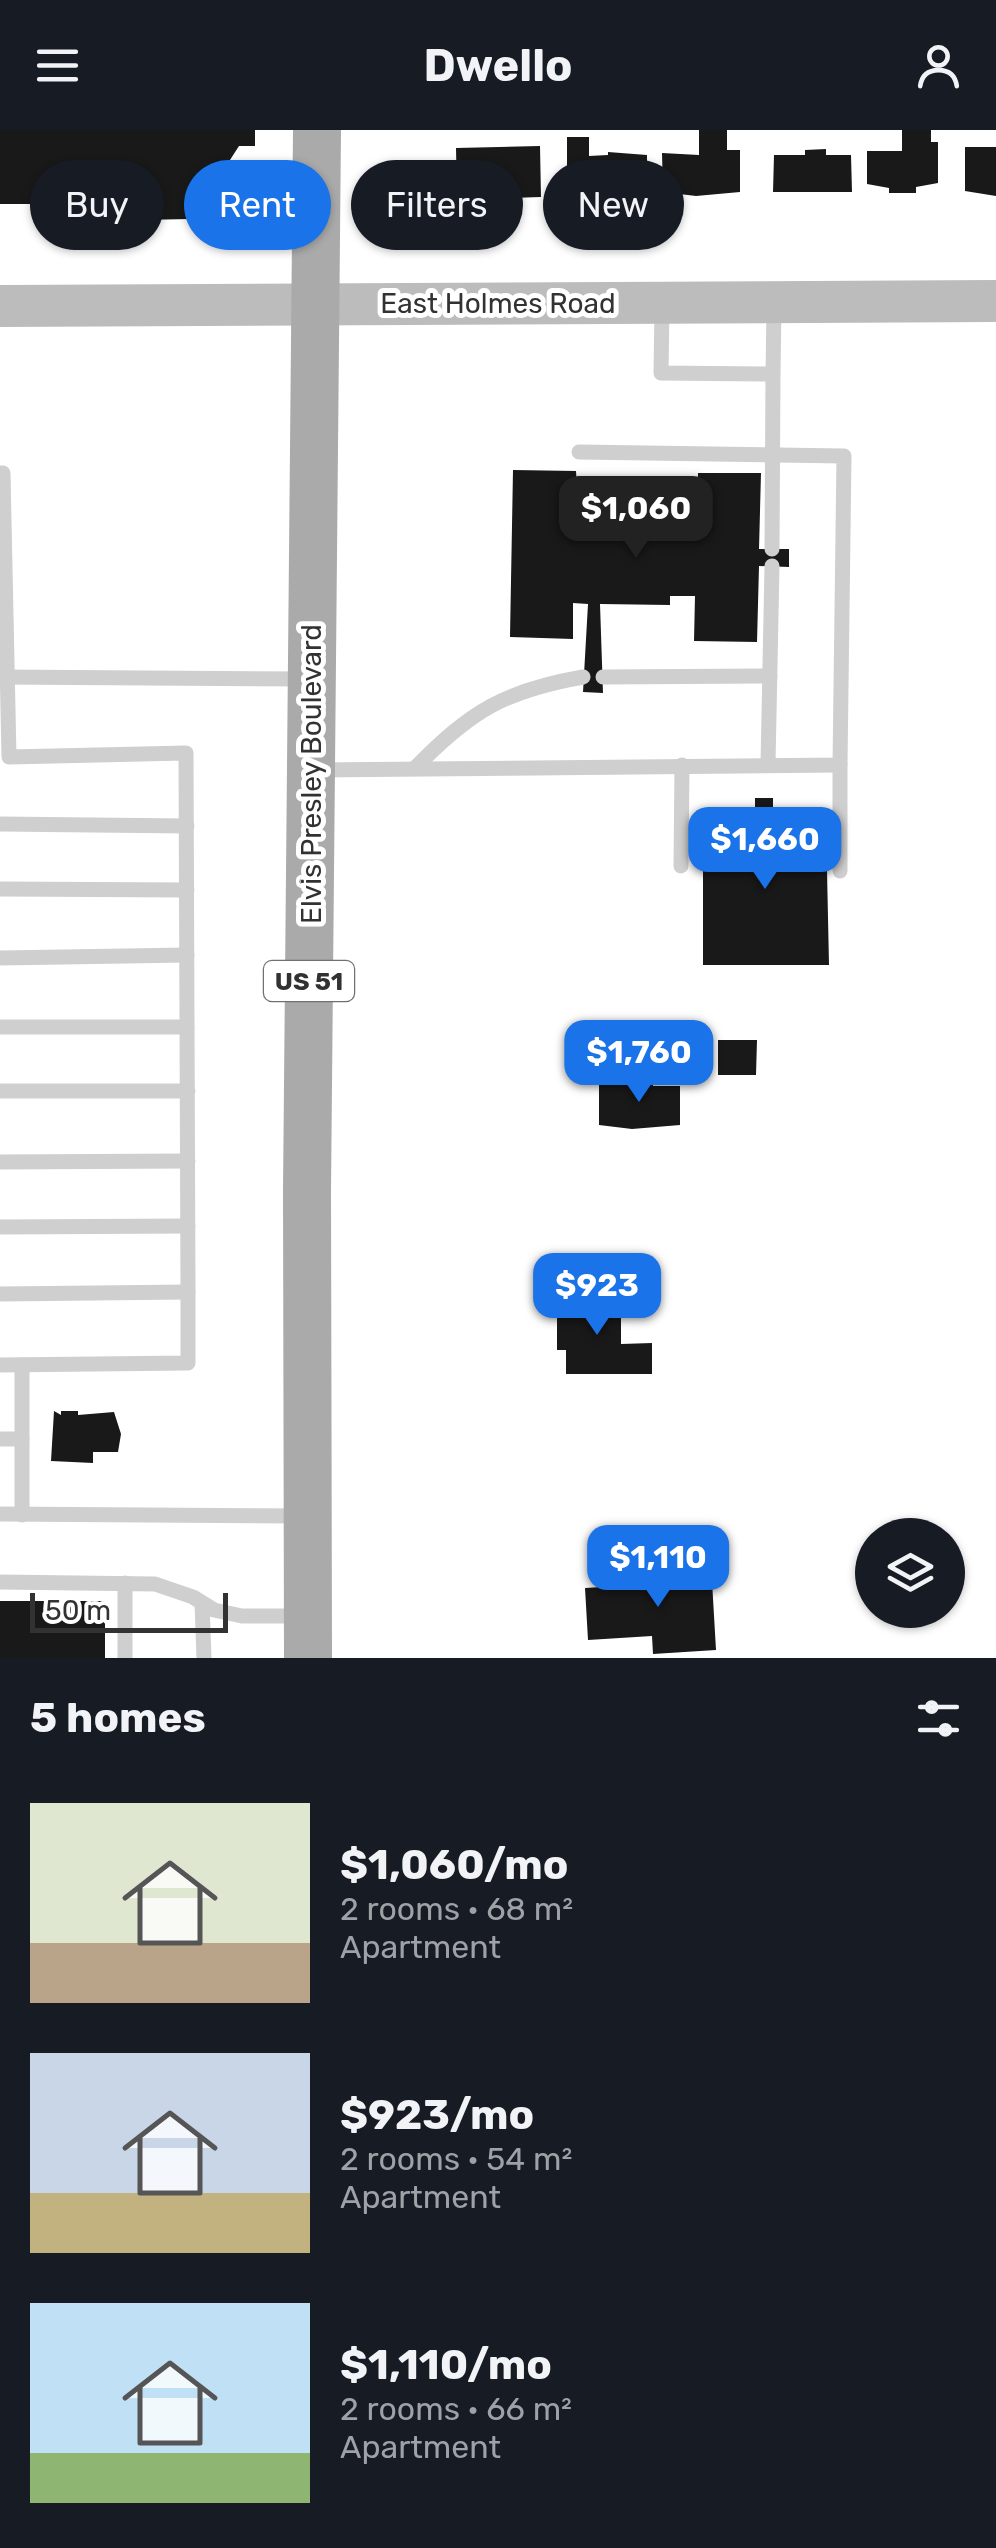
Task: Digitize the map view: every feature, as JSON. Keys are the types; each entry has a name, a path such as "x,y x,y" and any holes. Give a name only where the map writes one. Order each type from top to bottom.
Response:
{"main road":[{"name":"Elvis Presley Boulevard","path":"308,1637 317,130"},
{"name":"East Holmes Road","path":"0,306 996,301"}],"lane":[{"path":"772,548 774,302"},
{"path":"662,303 661,374 774,374"},
{"path":"580,452 844,456 840,872"},
{"path":"0,474 4,757 186,754 188,1091 188,1363 0,1366"},
{"path":"768,764 772,566"},
{"path":"603,677 770,676"},
{"path":"4,677 312,679"},
{"path":"416,768 458,725 498,700 548,683 583,677"},
{"path":"681,866 682,765"},
{"path":"311,770 840,765"},
{"path":"0,824 187,826"},
{"path":"0,889 187,890"},
{"path":"0,958 187,955"},
{"path":"0,1027 187,1026"},
{"path":"0,1091 188,1091"},
{"path":"0,1162 188,1161"},
{"path":"0,1228 188,1226"},
{"path":"0,1294 188,1292"},
{"path":"22,1365 22,1514"},
{"path":"0,1439 22,1440"},
{"path":"0,1514 308,1516"},
{"path":"0,1582 155,1584 214,1610 308,1637"},
{"path":"125,1583 126,1658"},
{"path":"202,1603 204,1658"}],"building":[{"path":"0,130 255,130 255,146 239,146 230,160 184,160 184,219 164,220 164,160 30,160 30,204 0,204"},
{"path":"699,130 727,130 727,150 740,150 740,192 684,195 684,160 662,160 662,153 699,155"},
{"path":"902,130 931,130 931,142 938,142 938,183 916,187 916,193 889,193 889,188 867,184 867,151 902,151"},
{"path":"567,137 589,137 589,156 608,152 647,155 647,160 567,160"},
{"path":"540,146 541,197 523,198 523,160 456,160 456,148"},
{"path":"965,147 996,147 996,196 965,191"},
{"path":"826,149 826,155 851,155 852,192 773,192 774,155 805,155 805,150"},
{"path":"513,470 576,471 579,520 657,521 662,514 697,517 698,473 761,473 759,549 789,549 789,567 759,566 757,642 694,641 695,596 670,596 670,605 600,604 603,693 583,692 588,604 573,603 573,639 510,637"},
{"path":"755,798 773,798 773,823 826,823 829,965 703,965 703,824 755,824"},
{"path":"718,1040 757,1040 756,1075 718,1075"},
{"path":"632,1081 680,1086 680,1125 632,1129 599,1125 599,1085"},
{"path":"565,1285 588,1285 588,1304 621,1304 621,1344 652,1343 652,1374 566,1374 566,1350 557,1350 557,1304 565,1304"},
{"path":"54,1411 61,1415 61,1411 78,1411 78,1415 114,1412 121,1434 118,1452 93,1452 93,1463 51,1461"},
{"path":"711,1564 716,1650 653,1654 652,1636 588,1640 585,1588 652,1584 651,1568"},
{"path":"0,1601 105,1601 105,1658 0,1658"}]}
